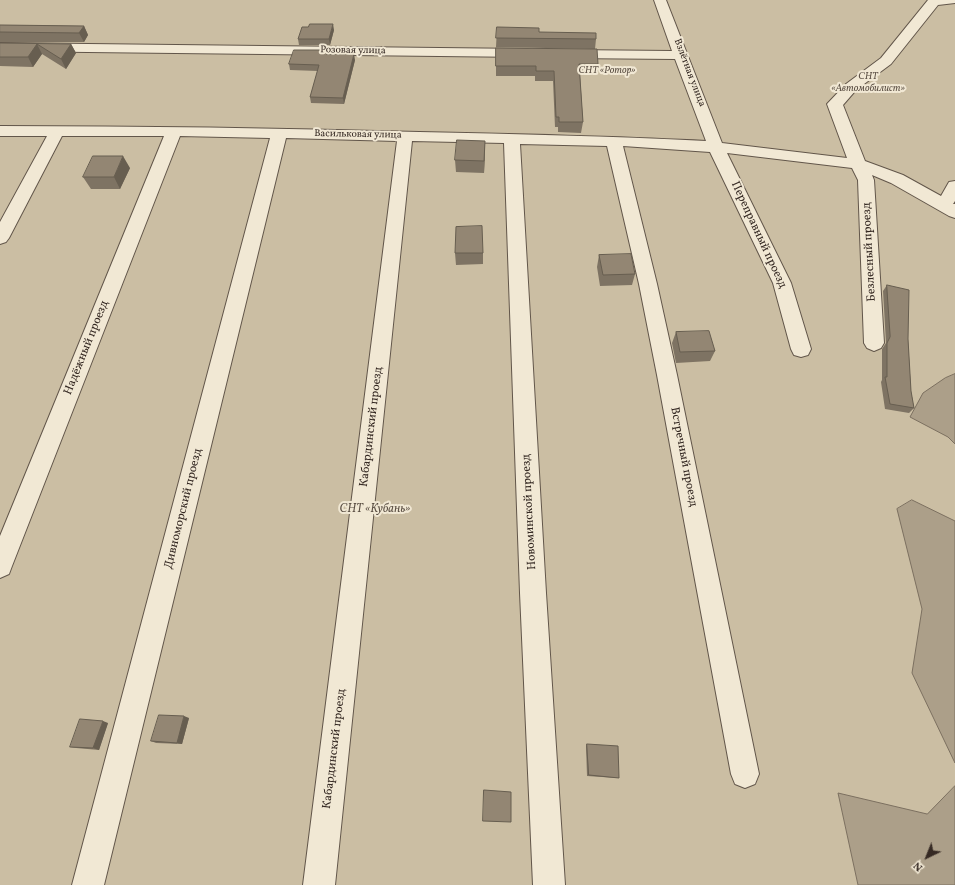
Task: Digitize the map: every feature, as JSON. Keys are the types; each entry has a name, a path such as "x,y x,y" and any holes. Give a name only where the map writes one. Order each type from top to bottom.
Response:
{"street":[{"name":"Взлётная улица","path":"660,0 716,147"},
{"name":"Безлесный проезд","path":"874,343 866,180 858,164 835,104 851,87 886,61 934,1 952,0"},
{"name":"Розовая улица","path":"0,47 538,53"},
{"path":"554,53 682,55"},
{"name":"Васильковая улица","path":"0,131 174,131 512,138 614,141 716,147 858,164 897,179 950,209"},
{"path":"0,238 57,131"},
{"name":"Надёжный проезд","path":"0,566 174,131"},
{"name":"Дивноморский проезд","path":"88,885 279,133"},
{"name":"Кабардинский проезд","path":"319,885 405,136"},
{"name":"Новоминской проезд","path":"512,138 532,569 550,885"},
{"name":"Встречный проезд","path":"614,141 648,284 745,774"},
{"name":"Переправный проезд","path":"716,147 782,283 802,349"},
{"path":"950,209 955,186"}],"green space":[{"name":"СНТ «Кубань»","path":"0,0 955,0 955,885 0,885"}],"shaded area":[{"path":"955,374 955,444 948,437 910,417 923,393 945,378"},
{"path":"912,500 955,521 955,763 912,673 922,609 897,509"},
{"path":"955,786 955,885 858,885 838,793 927,814"}],"building":[{"path":"310,24 333,24 329,39 298,39 302,27 308,27"},
{"path":"0,25 84,26 79,33 0,32"},
{"path":"497,27 539,28 539,32 596,33 596,39 496,38"},
{"path":"0,43 71,44 61,59 37,44 28,57 0,57"},
{"path":"496,48 597,49 598,64 579,64 583,122 559,122 559,117 556,117 554,71 536,71 536,66 496,66"},
{"path":"294,50 327,50 326,54 354,54 343,98 310,97 319,65 289,64"},
{"path":"457,140 485,141 484,161 455,160"},
{"path":"93,156 123,156 114,177 83,177"},
{"path":"482,226 483,253 455,253 456,227"},
{"path":"631,254 635,274 603,275 599,255"},
{"path":"887,285 909,290 908,339 911,391 914,408 890,404 885,377 887,377 887,343 890,337"},
{"path":"709,331 715,351 680,352 676,332"},
{"path":"159,715 184,716 177,743 151,741"},
{"path":"80,719 103,721 93,748 70,747"},
{"path":"587,744 618,746 619,778 589,775"},
{"path":"484,790 511,792 511,822 483,821"}],"park label":[{"name":"СНТ «Ротор»","path":"607,71"},
{"name":"СНТ «Автомобилист»","path":"868,82"}]}
